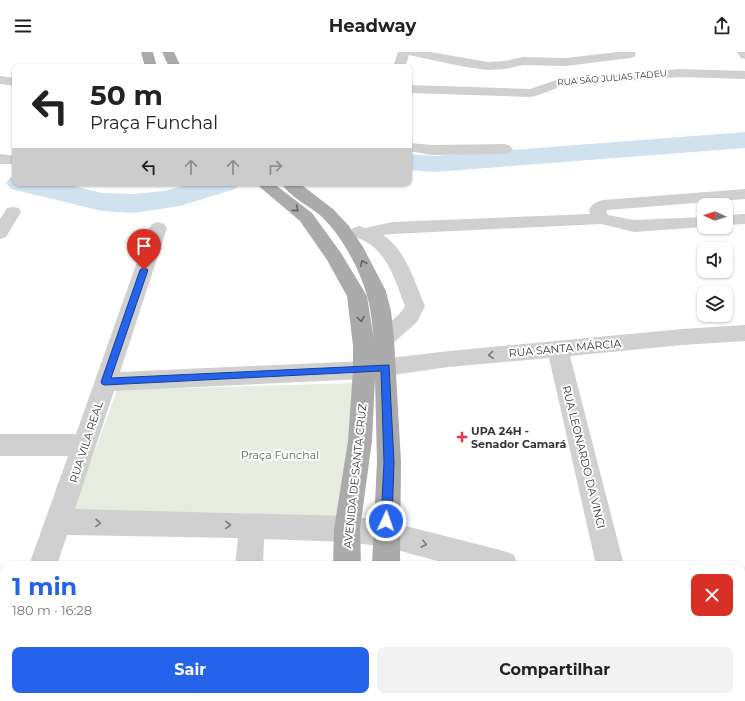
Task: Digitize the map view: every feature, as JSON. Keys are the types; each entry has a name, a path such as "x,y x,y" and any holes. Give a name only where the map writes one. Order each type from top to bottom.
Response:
{"main road":[{"path":"147,52 150,64"},
{"path":"168,52 174,64"},
{"name":"AVENIDA DE SANTA CRUZ","path":"267,186 306,217 335,256 357,296 363,340 375,369 389,462 386,561"},
{"name":"AVENIDA DE SANTA CRUZ","path":"293,186 327,213 343,230 357,251 376,290 381,311 384,339 375,369 360,441 347,529 347,561"}],"street":[{"path":"400,64 404,52"},
{"path":"412,52 465,63 488,66 531,61 566,62 630,54"},
{"path":"557,52 578,80"},
{"name":"RUA SÃO JULIAS TADEU","path":"412,89 530,93 540,92 549,86 560,82 578,80 680,73 745,74"},
{"path":"0,80 12,82"},
{"path":"412,147 432,150 506,149"},
{"path":"601,219 597,210 603,205 745,194"},
{"path":"0,233 13,212"},
{"path":"343,230 368,233 392,228 601,219 634,226 697,222"},
{"path":"733,220 745,219"},
{"name":"RUA VILA REAL","path":"44,561 158,228"},
{"path":"368,233 378,240 393,255 415,306 410,317 384,339"},
{"name":"RUA SANTA MÁRCIA","path":"375,369 449,359 682,337 745,333"},
{"name":"RUA LEONARDO DA VINCI","path":"558,349 609,561"},
{"path":"105,382 375,369"},
{"path":"0,445 85,445"},
{"path":"59,522 347,529 386,534 489,561"},
{"path":"250,561 252,526"}],"green space":[{"name":"Praça Funchal","path":"353,383 346,527 72,513 117,390"}],"waterway":[{"path":"412,162 434,164 745,140"},
{"path":"36,186 102,202 117,204 133,204 164,200 180,197 215,186"}],"place":[{"name":"UPA 24H - Senador Camará","path":"462,437"}],"route":[{"path":"144,270 105,382 386,368 389,462 386,521"}]}
